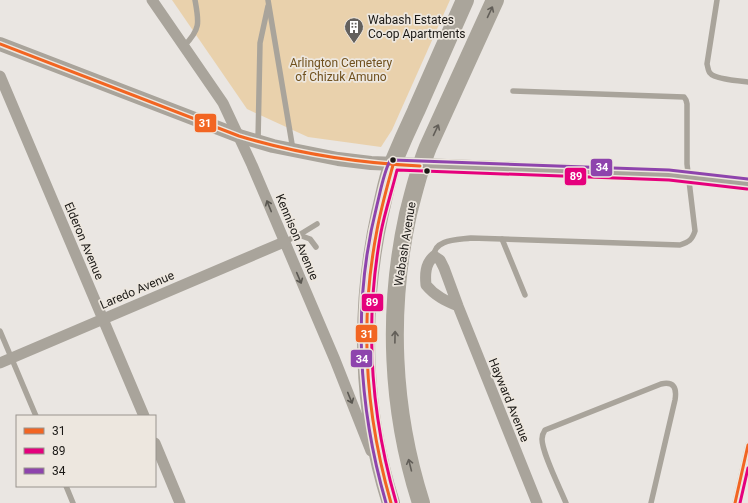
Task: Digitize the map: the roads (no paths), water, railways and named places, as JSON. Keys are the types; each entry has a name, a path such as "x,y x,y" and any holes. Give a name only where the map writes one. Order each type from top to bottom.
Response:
{"main road":[{"path":"391,501 373,426 366,355 366,313 370,271 375,238 392,165 465,0"},
{"name":"Wabash Avenue","path":"421,503 400,421 396,382 394,350 395,311 400,256 420,166 495,0"}],"street":[{"name":"Kennison Avenue","path":"152,0 223,103 239,136 335,360 391,501"},
{"path":"0,44 239,136 293,150 392,165 689,177 748,184"},
{"name":"Elderon Avenue","path":"0,76 144,415"},
{"name":"Laredo Avenue","path":"0,363 102,318 284,242"},
{"path":"434,256 430,260 426,269 426,285 444,300 458,306"},
{"name":"Hayward Avenue","path":"434,256 440,260 444,268 537,503"},
{"path":"156,445 180,503"}],"lane":[{"path":"184,46 197,30 198,15 194,0"},
{"path":"717,0 707,64 709,72 717,77 748,82"},
{"path":"258,142 260,43 268,2"},
{"path":"268,2 293,150"},
{"path":"434,256 434,250 436,247 450,240 472,238 680,245 687,243 693,238 695,231 689,177 686,164 687,104 684,97 513,91"},
{"path":"284,242 300,235 317,224"},
{"path":"300,235 310,239 316,247"},
{"path":"502,239 525,295"},
{"path":"0,331 36,415"},
{"path":"566,503 545,452 542,440 542,434 545,430 667,382 672,384 674,387 676,396 652,503"},
{"path":"735,503 748,445"},
{"path":"66,487 73,503"}],"place":[{"name":"Wabash Estates Co-op Apartments","path":"354,44"}],"park label":[{"name":"Arlington Cemetery of Chizuk Amuno","path":"341,70"}]}
